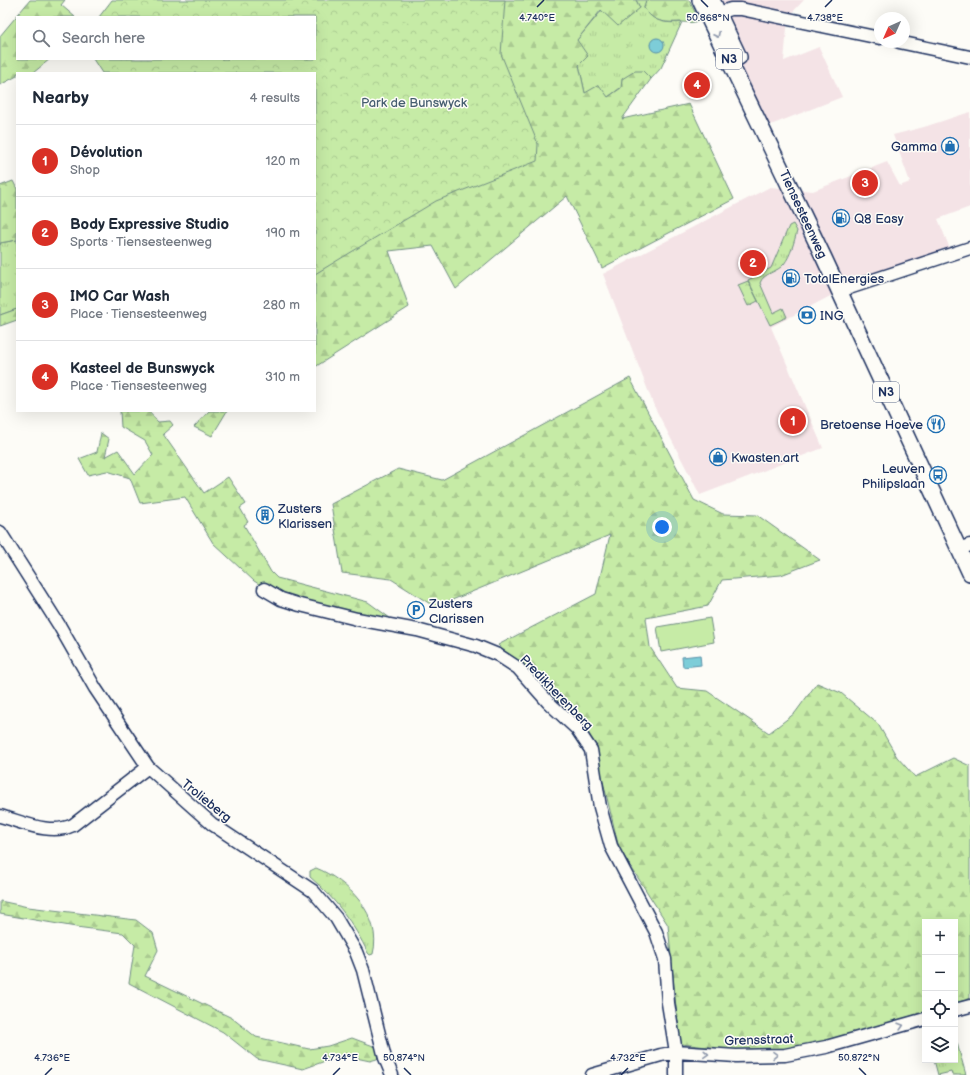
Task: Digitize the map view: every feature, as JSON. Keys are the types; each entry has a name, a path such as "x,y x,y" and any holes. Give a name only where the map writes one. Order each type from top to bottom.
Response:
{"main road":[{"name":"Tiensesteenweg","path":"700,0 758,117 840,291 964,547 970,573"},
{"name":"Tiensesteenweg","path":"715,7 746,71 758,117"}],"street":[{"path":"715,7 728,10 741,9 874,37"},
{"path":"910,44 970,57"},
{"path":"840,291 970,248"},
{"name":"Trolieberg","path":"0,532 59,625 95,688 148,767 212,824 313,891 336,918 356,952 363,970 385,1058 392,1075"},
{"name":"Predikherenberg","path":"264,589 281,599 300,605 357,619 417,630 476,646 498,655 518,668 548,702 577,729 591,750 600,807 611,846 656,932 665,959 668,1003 676,1052 676,1075"},
{"path":"0,816 52,830 63,830 73,825 148,767"},
{"path":"958,1009 970,1006"},
{"name":"Grensstraat","path":"592,1075 661,1054 676,1052 736,1056 785,1055 826,1047 922,1020"}],"shaded area":[{"path":"700,0 804,0 788,17 784,61 819,47 842,97 763,128"},
{"path":"970,112 970,207 938,219 952,254 840,291 771,327 823,448 700,495 654,406 603,274 770,187 813,191 887,162 900,186 910,182 893,135 924,127"}],"green space":[{"path":"30,0 65,0 61,5 74,16 17,16"},
{"name":"Park de Bunswyck","path":"112,0 505,0 501,54 538,144 537,161 436,201 316,273 316,72 101,72 94,60 316,60 316,16 100,16"},
{"path":"481,0 636,0 640,8 618,26 601,10 577,40 588,56 579,65 585,93 599,85 608,97 621,88 622,79 635,71 643,71 651,79 622,119 689,104 734,199 602,268 567,196 456,289 433,246 389,251 409,307 316,366 316,133"},
{"path":"636,0 646,0 644,8 651,16 660,21 671,23 682,22 661,68 651,79 643,71 608,97 585,93 579,65 577,40 602,10 640,8"},
{"path":"646,0 689,0 699,20 694,22 660,21 651,16 644,8"},
{"path":"16,17 16,60 49,60 34,72 16,72 16,77 0,85 0,36"},
{"path":"13,181 16,187 16,240 0,243 0,186"},
{"path":"793,224 797,231 789,257 781,267 764,277 760,283 773,313 783,308 787,317 770,325 748,280 771,268 789,226"},
{"path":"16,240 16,309 0,315 0,243"},
{"path":"748,281 758,301 748,306 738,285"},
{"path":"16,309 16,320 0,326 0,315"},
{"path":"630,378 694,500 723,514 757,515 820,560 781,575 722,580 708,606 646,618 650,647 677,688 707,691 769,733 795,713 817,683 841,693 878,724 897,757 915,777 953,758 970,766 970,999 958,1002 958,919 922,919 922,1013 823,1042 784,1050 747,1052 682,1044 679,1038 668,925 619,848 596,752 582,722 541,687 498,645 596,594 610,535 435,607 391,579 342,573 331,504 398,469 442,480"},
{"path":"120,412 149,412 158,422 170,421 173,425 163,434 204,493 228,477 246,504 240,508 248,522 244,525 271,572 277,578 368,602 394,621 336,612 278,596 254,581 213,543 185,497 140,503 130,478 107,471 88,475 79,459 97,452 101,433 109,439 105,457 118,450 135,474 153,455 145,441 121,427"},
{"path":"208,412 226,412 212,436 194,427"},
{"path":"710,618 714,642 661,652 657,627"},
{"path":"316,868 339,881 350,890 368,913 373,926 375,940 373,954 370,955 368,953 357,932 336,903 310,877 310,871"},
{"path":"0,901 28,907 136,920 153,933 158,950 145,976 232,1018 256,1037 309,1049 328,1046 352,1038 376,1047 380,1058 370,1061 342,1055 303,1069 257,1059 223,1032 129,983 135,945 123,933 76,927 0,914"},
{"path":"958,1047 966,1075 952,1075 951,1072 938,1075 935,1063 958,1063"}],"water":[{"path":"654,38 660,38 664,42 664,48 660,52 654,52 650,48 650,42"},
{"path":"700,655 701,665 683,667 682,657"}],"place":[{"name":"Kasteel de Bunswyck","path":"697,85"},
{"name":"Gamma","path":"950,146"},
{"name":"IMO Car Wash","path":"865,183"},
{"name":"Q8 Easy","path":"841,218"},
{"name":"Body Expressive Studio","path":"753,263"},
{"name":"TotalEnergies","path":"791,278"},
{"name":"ING","path":"807,315"},
{"name":"Dévolution","path":"793,421"},
{"name":"Bretoense Hoeve","path":"936,424"},
{"name":"Kwasten.art","path":"718,457"},
{"name":"Leuven Philipslaan","path":"938,475"},
{"name":"Zusters Klarissen","path":"265,515"},
{"name":"Zusters Clarissen","path":"416,610"}]}
